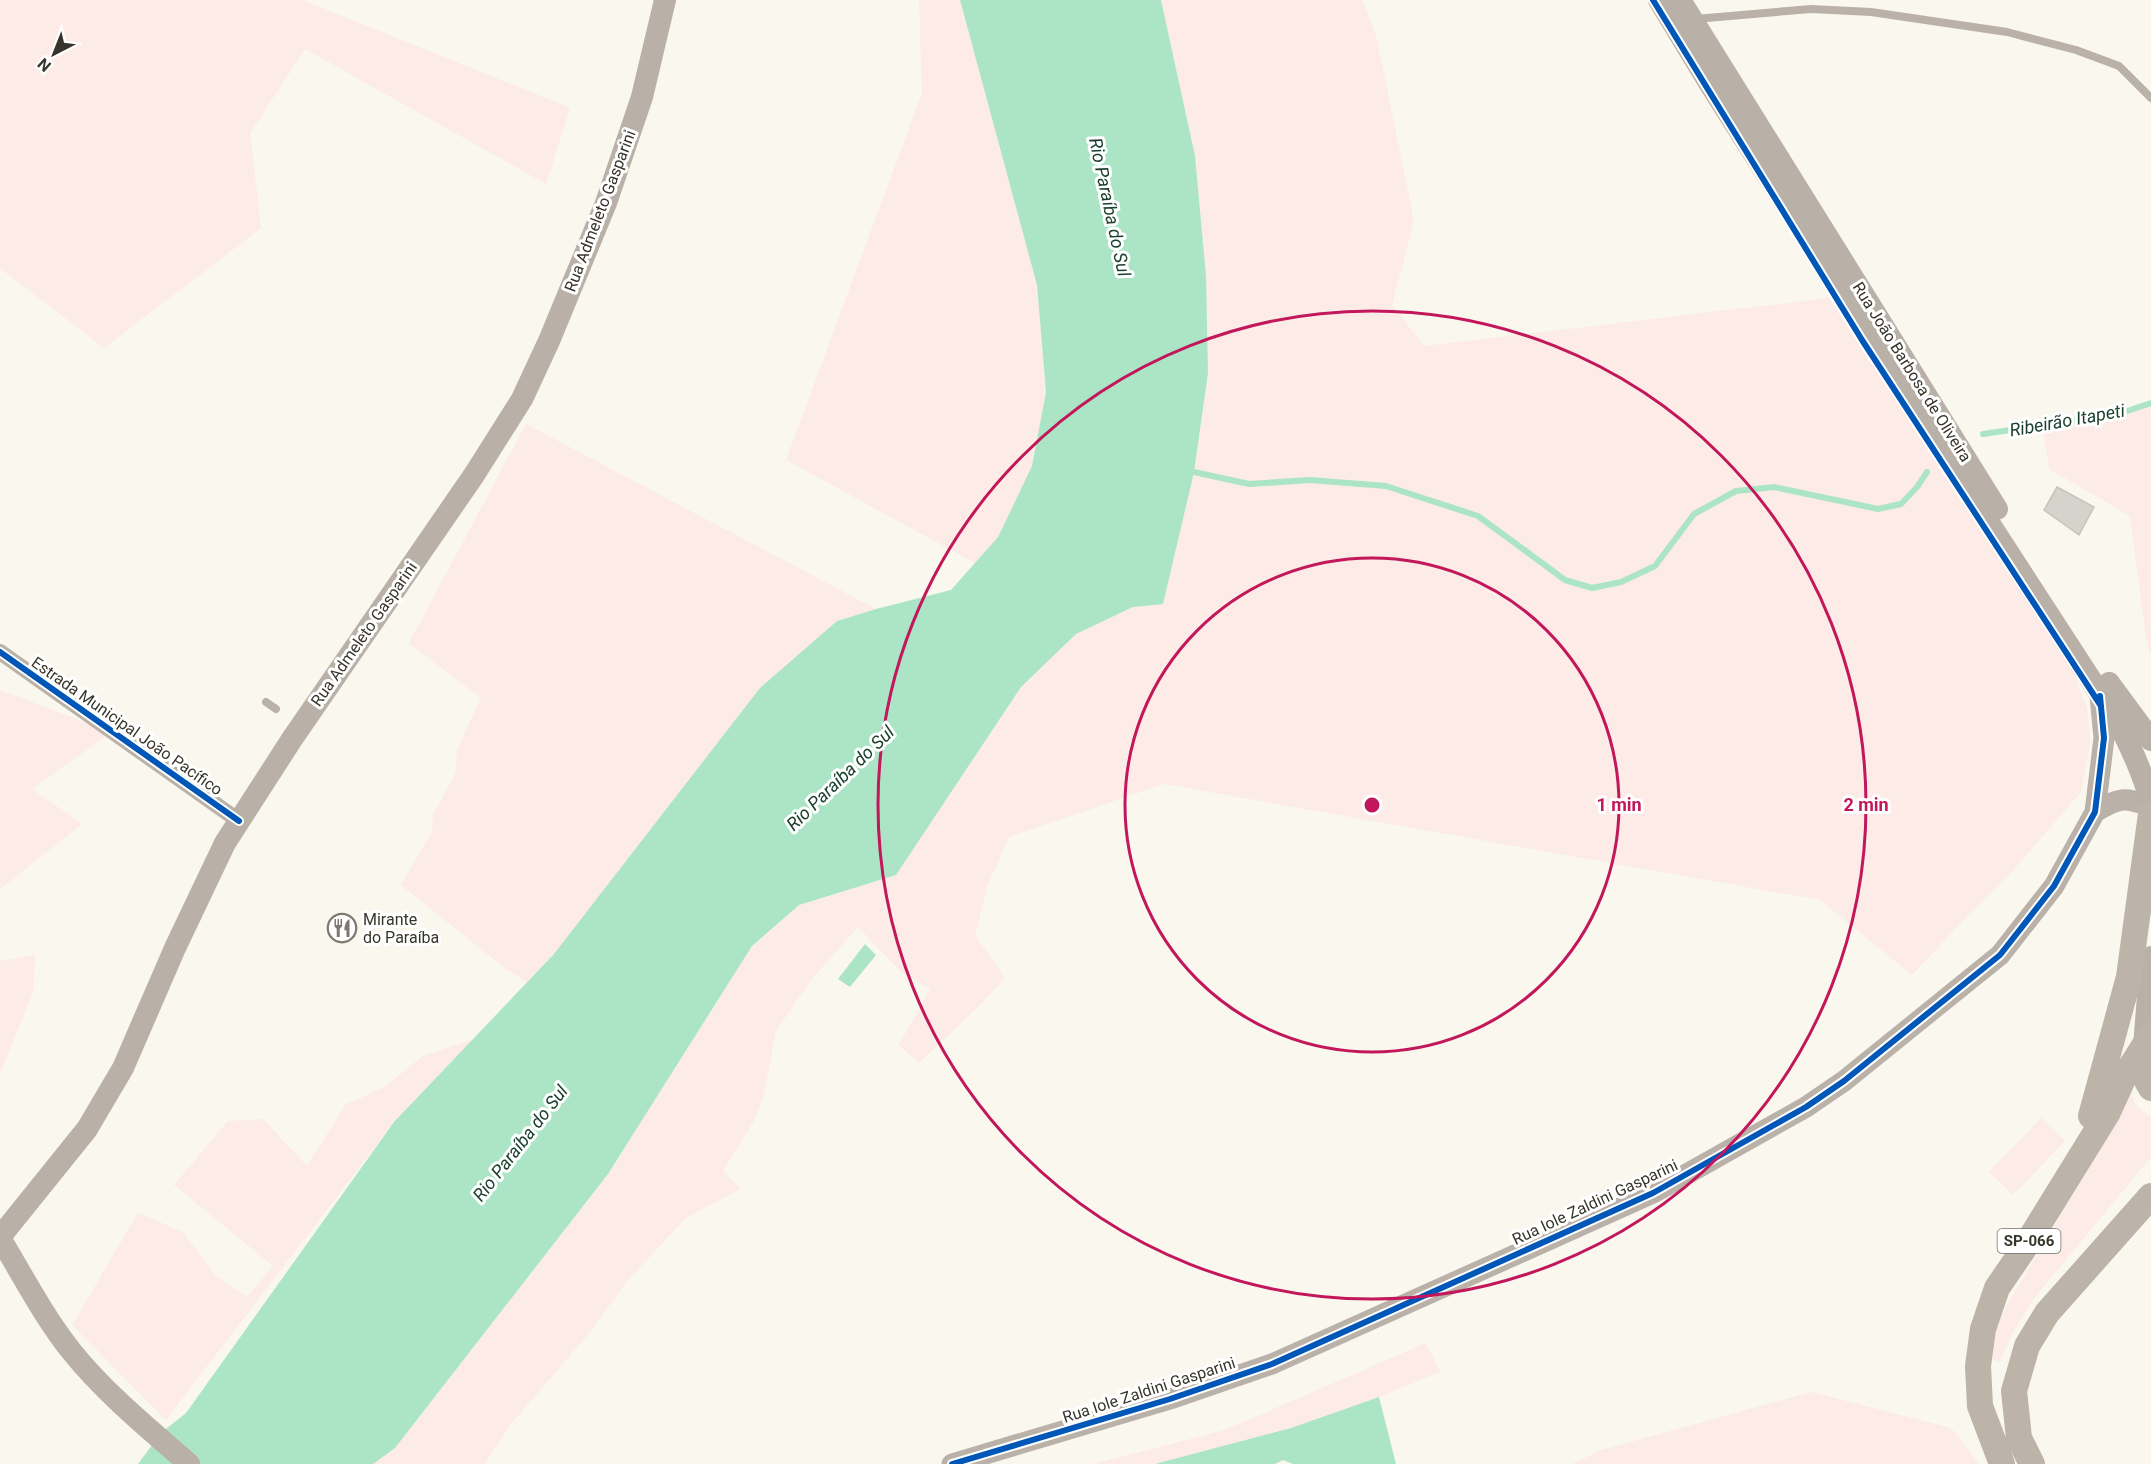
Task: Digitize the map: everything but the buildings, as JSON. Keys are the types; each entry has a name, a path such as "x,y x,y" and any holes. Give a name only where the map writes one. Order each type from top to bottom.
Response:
{"main road":[{"name":"Rua Admeleto Gasparini","path":"0,1237 87,1129 123,1068 175,948 225,843 296,733 474,475 522,399 606,203 642,97 664,0"},
{"name":"Rua João Barbosa de Oliveira","path":"1659,0 1919,415 2100,696 2134,754 2146,781 2151,805"},
{"name":"Rua João Barbosa de Oliveira","path":"1686,9 2093,661 2151,740"},
{"path":"2076,1164 2102,1081 2129,977 2151,814"},
{"path":"2151,957 2147,1041 2143,1069 2146,1082 2151,1088"},
{"name":"SP-066","path":"2002,1464 1980,1406 1978,1366 1983,1329 1997,1288 2107,1114 2123,1079 2147,1041"},
{"path":"2032,1464 2019,1438 2014,1391 2027,1346 2047,1313 2151,1196"},
{"path":"0,1237 41,1306 73,1353 128,1411 189,1464"}],"street":[{"name":"Estrada Municipal João Pacífico","path":"0,652 239,821"},
{"name":"Rua Iole Zaldini Gasparini","path":"952,1464 1170,1399 1272,1364 1653,1193 1765,1130 1844,1081 2000,956 2054,886 2095,812 2104,738 2100,696"},
{"path":"2095,812 2116,800 2151,805"}],"lane":[{"path":"1686,9 1811,9 1871,12 2007,32 2076,50 2119,66 2151,98"},
{"path":"266,702 276,709"}],"shaded area":[{"path":"0,0 303,0 570,108 546,184 305,49 250,133 261,228 104,348 0,268"},
{"path":"919,0 960,0 1037,285 1046,392 1032,466 998,537 975,563 786,460 922,93"},
{"path":"1161,0 1362,0 1376,35 1414,221 1392,305 1424,346 1829,298 2071,667 2087,708 2090,743 2081,792 2009,875 1912,975 1820,900 1164,784 1009,837 987,887 975,935 1005,978 979,1006 919,1063 899,1045 930,989 901,972 858,927 810,981 776,1031 764,1094 755,1119 723,1171 740,1189 686,1218 627,1281 591,1331 512,1423 484,1464 373,1464 395,1448 608,1174 752,946 799,905 896,875 1021,687 1076,634 1133,607 1194,472 1208,373 1206,276 1195,156"},
{"path":"2151,403 2151,655 2147,645 2130,516 2049,469 2043,426 2118,414"},
{"path":"526,424 876,609 837,621 554,954 527,982 506,969 401,885 432,832 433,815 456,772 457,750 481,698 409,643"},
{"path":"0,690 111,732 32,789 82,824 0,889"},
{"path":"35,955 33,993 0,1073 0,961"},
{"path":"473,1039 394,1122 166,1420 72,1325 138,1213 183,1232 215,1275 247,1297 273,1266 174,1185 228,1121 263,1119 307,1166 346,1104 383,1088 423,1056"},
{"path":"2127,1089 2139,1109 2151,1117 2151,1157 2035,1297 2011,1335 2000,1362 1993,1360 1995,1333 2006,1307 2117,1121"},
{"path":"2041,1118 2065,1141 2013,1195 1989,1172"},
{"path":"1426,1343 1440,1372 1379,1397 1291,1428 1155,1464 1093,1464 1225,1430"},
{"path":"1811,1392 1951,1428 1979,1464 1572,1464 1602,1450"}],"water":[{"name":"Rio Paraíba do Sul","path":"960,0 1161,0 1195,156 1206,276 1208,373 1194,472 1163,604 1133,607 1076,634 1021,687 896,875 799,905 752,946 608,1174 395,1448 373,1464 138,1464 161,1433 186,1413 394,1122 554,954 760,688 837,621 951,590 998,537 1032,466 1046,392 1037,285"},
{"path":"865,944 876,955 850,987 838,979"},
{"path":"1379,1397 1396,1464 1293,1464 1283,1460 1275,1464 1155,1464 1291,1428"}],"waterway":[{"name":"Ribeirão Itapeti","path":"1983,434 2118,414 2151,403"},
{"path":"1194,472 1249,484 1310,480 1386,486 1478,516 1565,580 1592,588 1621,582 1655,566 1694,514 1736,491 1774,487 1878,509 1901,504 1927,472"}],"cycle path":[{"path":"1653,0 1862,340 2101,706"},
{"path":"0,652 239,821"},
{"path":"952,1464 1170,1399 1272,1364 1653,1193 1806,1107 1844,1081 2000,955 2054,886 2095,812 2104,738 2100,696"}],"place":[{"name":"Mirante do Paraíba","path":"342,928"}]}
